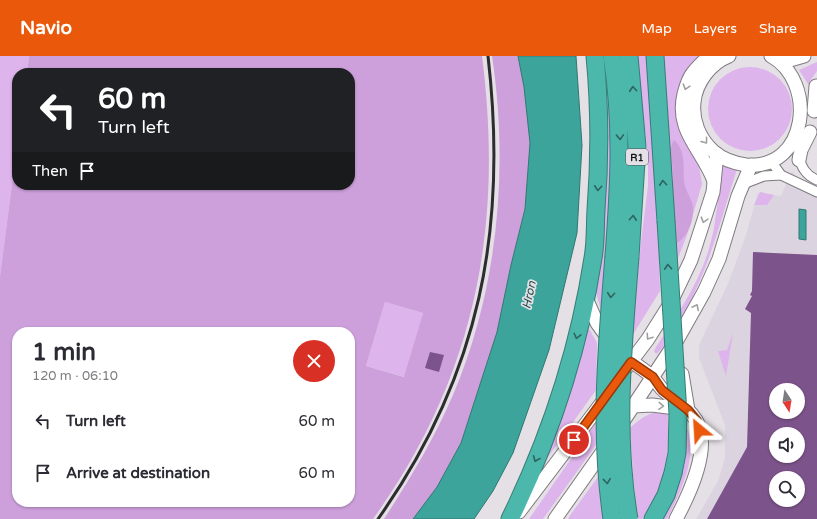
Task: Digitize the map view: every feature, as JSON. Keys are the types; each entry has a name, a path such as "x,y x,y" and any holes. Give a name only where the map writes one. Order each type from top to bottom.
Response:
{"highway":[{"path":"510,519 554,418 577,337 586,298 593,257 599,167 599,121 594,56"},
{"name":"R1","path":"612,56 616,77 620,148 622,257 622,356 620,413 623,470 628,519"},
{"name":"R1","path":"612,519 606,472 604,413 606,353 622,257 637,146 629,56"},
{"path":"653,519 666,495 673,473 677,453 678,414 655,56"}],"main road":[{"path":"709,56 697,67 689,79 684,96 682,116 686,132 710,171 714,183"},
{"path":"724,57 710,68 703,77 696,92 694,103 695,120 698,131 704,141 717,154 735,163 751,165 771,161 785,152 793,145 801,133 805,121 807,109 805,96 797,77 783,62 771,56"},
{"path":"783,62 804,56"},
{"path":"805,96 816,86"},
{"path":"799,160 813,124 816,86"},
{"path":"514,519 648,339 670,304 691,260 714,183 717,154"},
{"path":"555,519 653,377 690,319 719,259 743,184 751,165"},
{"path":"586,298 597,323 606,337 631,362 653,377 662,390 688,410 697,421 701,439 698,469 688,498 676,519"},
{"path":"677,340 688,410"},
{"path":"633,406 670,406 688,410"}],"street":[{"path":"793,145 803,171 817,180"},
{"path":"771,161 781,176"},
{"path":"743,184 764,176 781,176 817,192"}],"shaded area":[{"path":"0,56 29,56 28,68 12,68 12,184 0,276"},
{"path":"29,56 482,56 488,119 489,181 484,241 474,299 458,355 436,411 408,465 373,519 0,519 0,276 12,184 12,190 355,190 355,68 28,68","holes":["385,302 423,313 404,377 366,366"]},
{"path":"492,56 518,56 524,87 530,143 525,209 511,265 497,332 461,443 437,487 413,519 384,519 421,458 453,395 468,355 490,271 496,228 499,185 497,99"},
{"path":"601,56 605,56 609,88 611,151 609,215 601,310 595,289"},
{"path":"637,56 648,56 658,216 660,291 632,336 648,186 648,156"},
{"path":"661,56 699,56 688,70 678,122 683,138 699,166 702,184 687,235 675,266"},
{"path":"817,62 817,71 808,84 799,70"},
{"path":"750,67 766,70 780,79 789,93 792,109 789,125 780,139 766,148 750,151 734,148 720,139 711,125 708,109 711,93 720,79 734,70"},
{"path":"674,140 678,144 682,154 684,164 684,181 693,207 692,219 688,231 677,243 675,243 671,153"},
{"path":"719,162 737,169 717,232 703,274 694,294 665,344 656,354 654,351 656,347 688,297 702,270 707,255 713,233 720,191 721,174"},
{"path":"792,171 807,189 817,193 817,519 696,519 718,481 725,458 725,425 699,358 699,345 727,286 745,238 758,193 781,196"},
{"path":"760,192 774,195 767,205 754,205"},
{"path":"385,302 423,313 405,377 366,366"},
{"path":"588,327 597,343 596,390 543,464 559,423"},
{"path":"733,333 726,376 718,351 727,350"},
{"path":"663,411 668,413 668,442 667,456 661,482 650,507 642,519 638,519 630,428 645,416"},
{"path":"596,423 596,445 543,519 529,519"},
{"path":"685,423 689,435 690,460 678,497 667,519 663,519 675,497 681,473"},
{"path":"598,477 603,519 568,519 571,514"}],"water":[{"name":"Hron","path":"518,56 576,56 582,145 577,233 549,350 513,453 493,491 474,519 413,519 437,487 461,443 497,332 511,265 525,209 530,143 524,87"},
{"path":"799,209 806,210 806,240 799,239"}],"building":[{"path":"753,252 817,255 817,519 707,519 747,447 751,313 745,309 752,296 750,295 752,291"},
{"path":"430,352 444,355 439,372 425,368"}],"railway":[{"path":"378,519 413,465 441,410 463,355 479,298 489,241 494,181 493,120 488,56"}],"route":[{"path":"574,440 631,362 653,377 662,390 688,410 697,421 699,430"}]}
